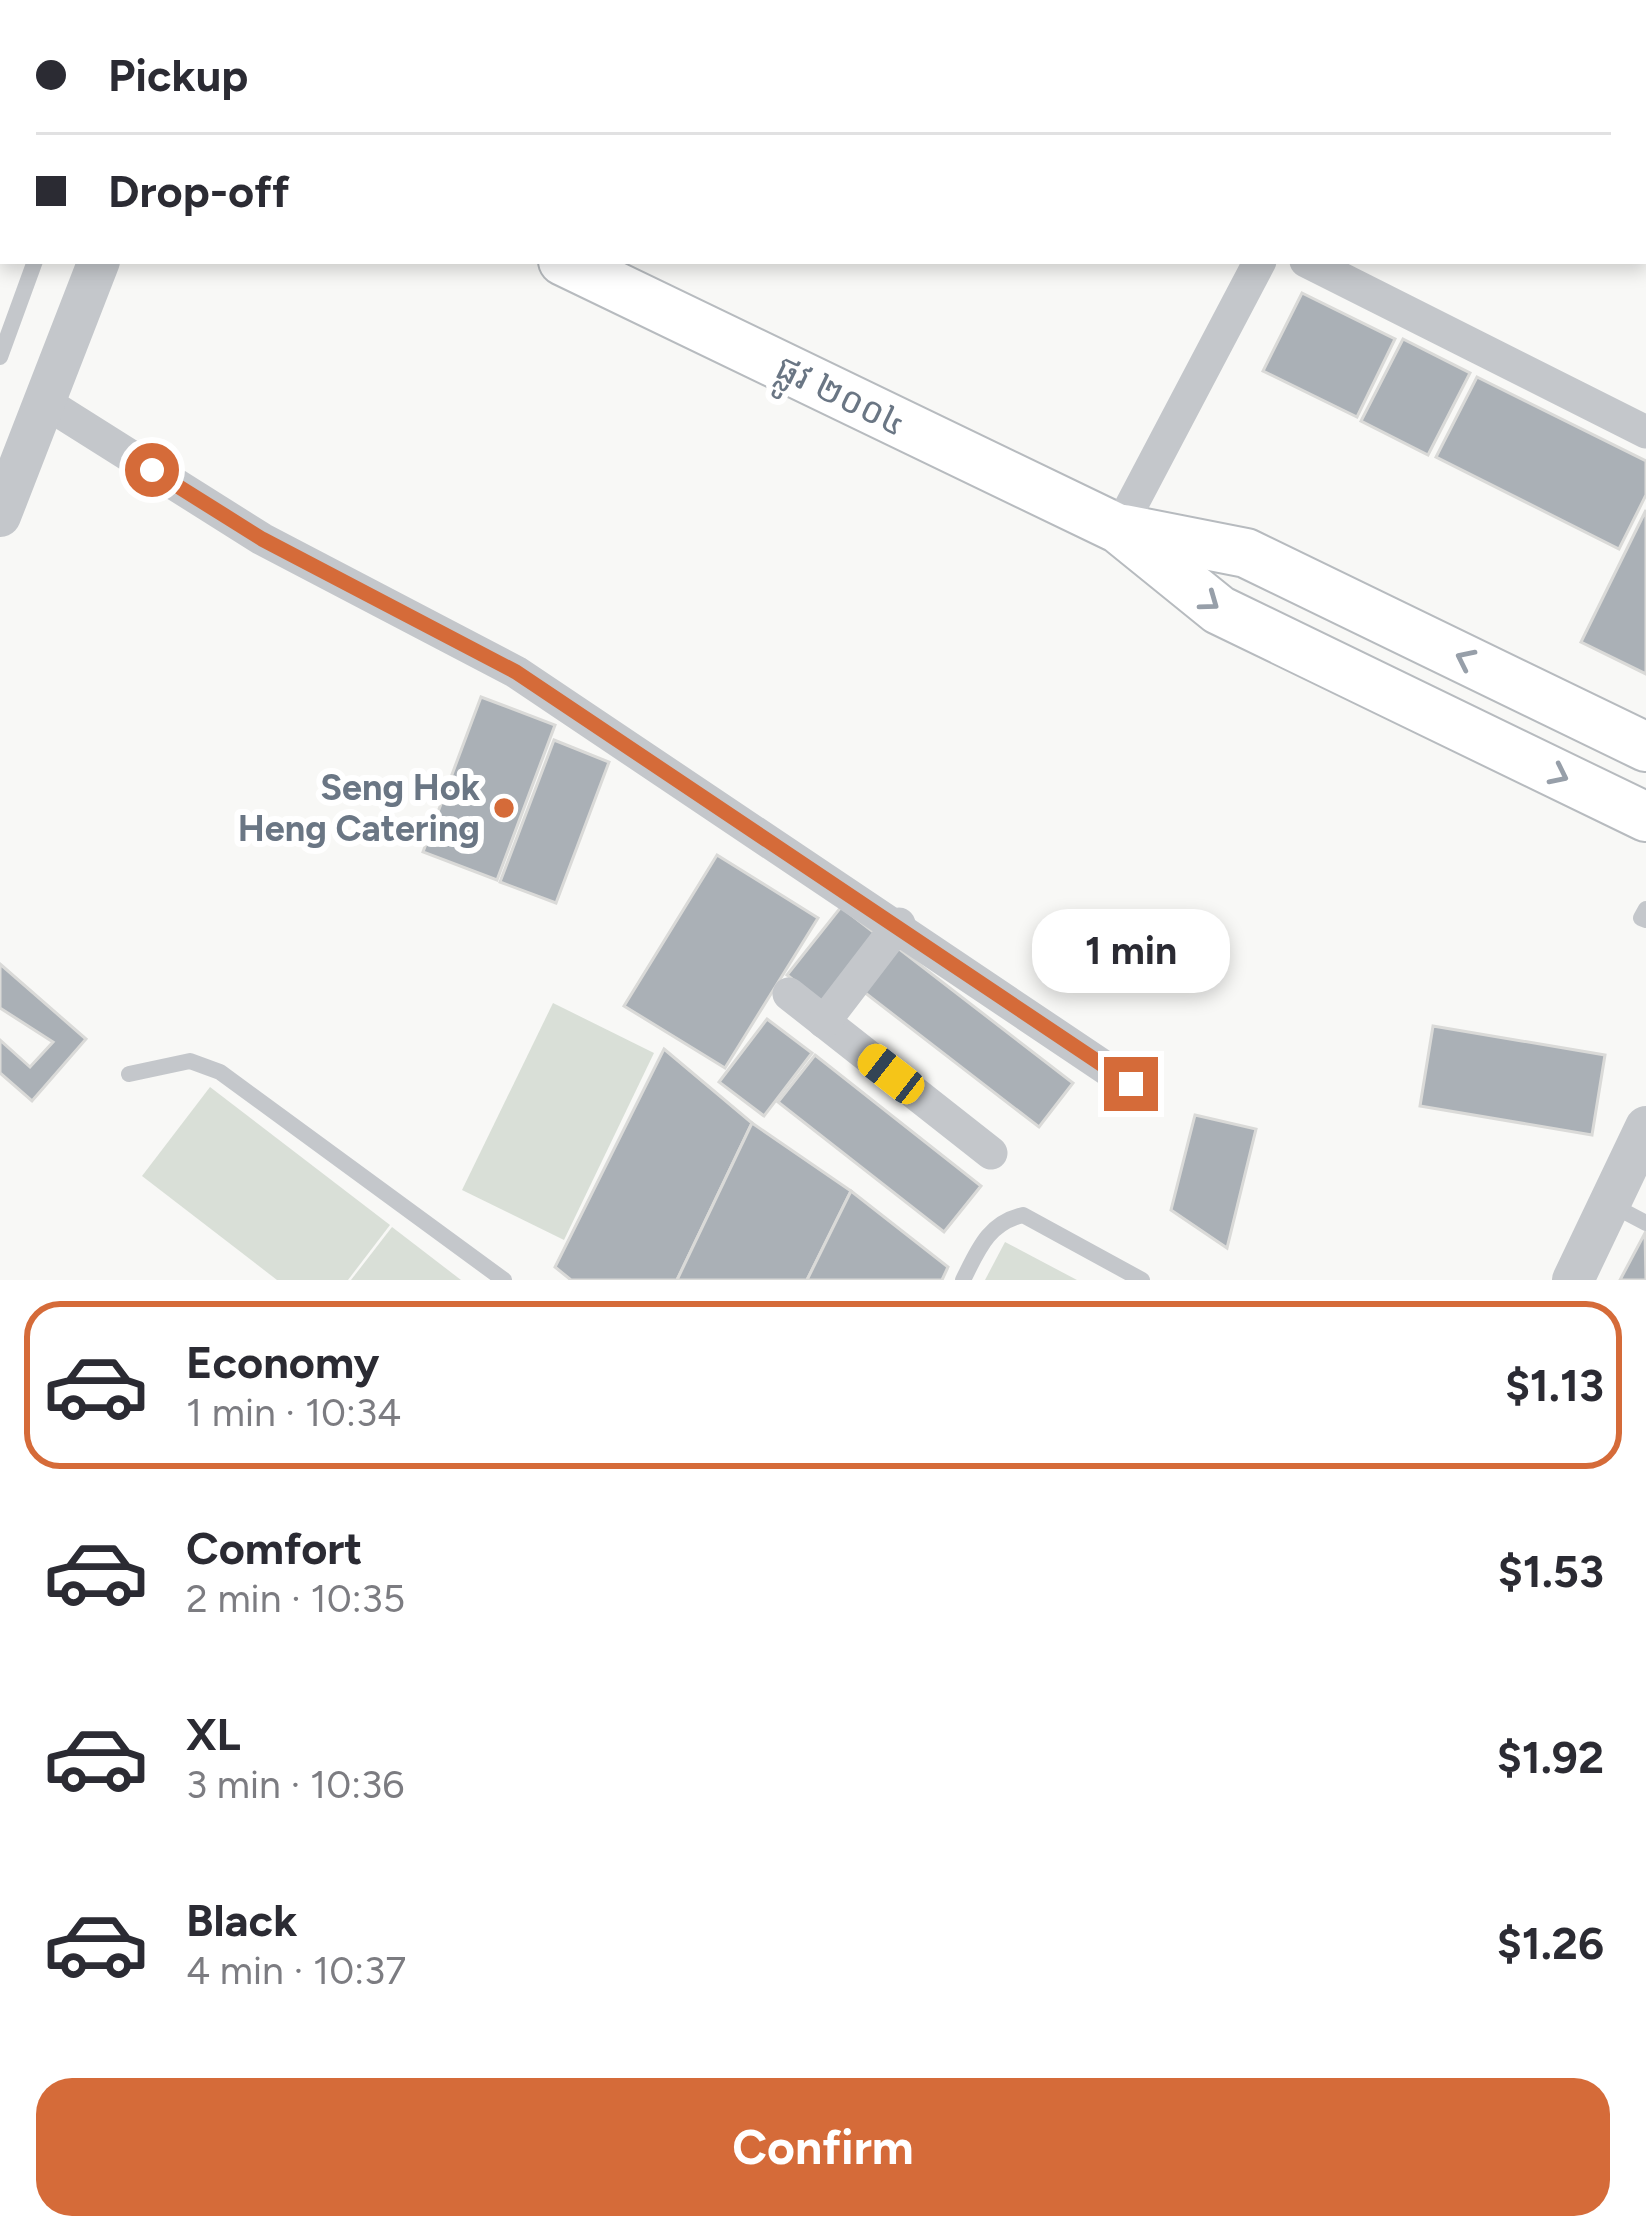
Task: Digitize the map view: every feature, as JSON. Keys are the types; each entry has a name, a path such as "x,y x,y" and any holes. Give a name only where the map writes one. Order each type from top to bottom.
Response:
{"main road":[{"name":"ផ្លូវ ២០០៤","path":"569,264 1119,529 1219,610 1646,818"},
{"name":"ផ្លូវ ២០០៤","path":"1119,529 1246,553 1646,747"}],"street":[{"path":"0,516 98,264"},
{"path":"1119,529 1258,264"},
{"path":"1312,264 1646,432"},
{"path":"43,401 262,539 516,672 899,924 1131,1084"},
{"path":"824,1022 899,924"},
{"path":"789,994 991,1153"},
{"path":"1573,1280 1628,1213 1646,1127"}],"lane":[{"path":"0,357 33,264"},
{"path":"1646,909 1641,918 1646,920"},
{"path":"129,1074 190,1061 220,1072 504,1280"},
{"path":"963,1280 983,1239 996,1226 1024,1215 1142,1280"}],"shaded area":[{"path":"553,1003 654,1053 564,1240 462,1190"},
{"path":"210,1087 390,1225 348,1280 277,1280 142,1176"},
{"path":"392,1227 461,1280 351,1280"},
{"path":"1005,1242 1077,1280 985,1280"}],"building":[{"path":"1302,293 1395,339 1357,417 1263,371"},
{"path":"1403,339 1470,373 1428,455 1361,421"},
{"path":"1477,377 1646,461 1646,495 1619,549 1436,457"},
{"path":"1646,510 1646,674 1581,642"},
{"path":"481,697 555,725 497,880 423,852"},
{"path":"554,740 609,762 556,903 500,882"},
{"path":"717,855 818,918 725,1068 624,1006"},
{"path":"841,907 876,934 822,1002 787,975"},
{"path":"898,948 1073,1083 1039,1127 864,992"},
{"path":"0,964 86,1039 32,1101 0,1073 0,1040 30,1067 53,1042 0,1008"},
{"path":"767,1019 812,1053 764,1116 719,1082"},
{"path":"1433,1026 1605,1055 1592,1135 1420,1106"},
{"path":"664,1049 752,1123 677,1280 571,1280 555,1267"},
{"path":"815,1055 981,1186 944,1232 778,1102"},
{"path":"1195,1115 1256,1129 1227,1248 1171,1210"},
{"path":"752,1123 851,1191 807,1280 677,1280"},
{"path":"851,1191 948,1267 942,1280 807,1280"},
{"path":"1645,1233 1646,1280 1620,1280"}],"place":[{"name":"Seng Hok Heng Catering","path":"504,808"}],"route":[{"path":"152,470 262,539 516,672 899,924 1131,1084"}]}
